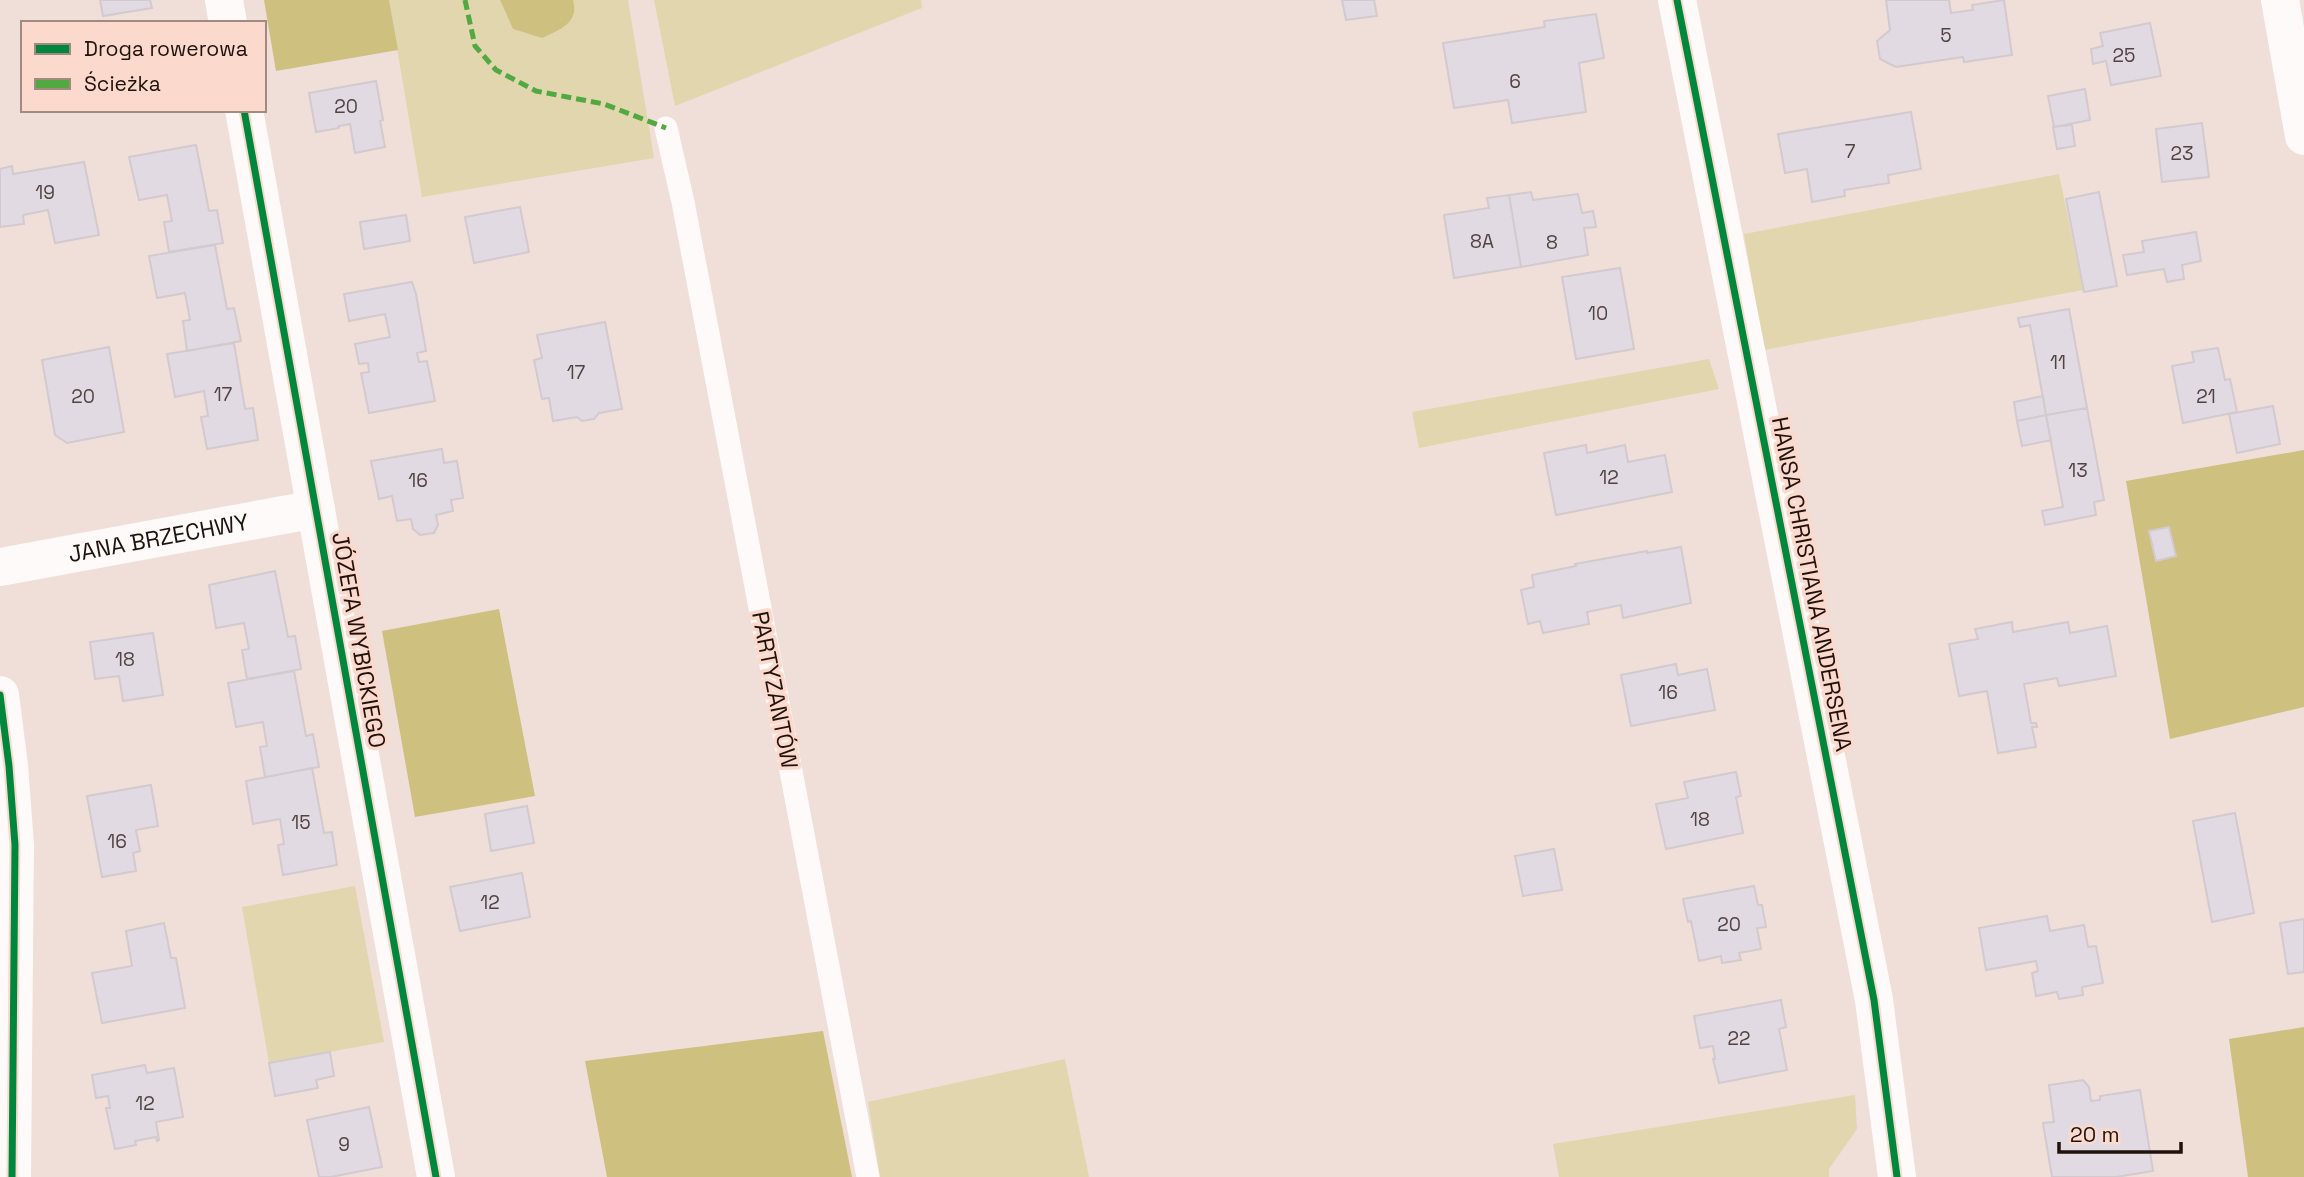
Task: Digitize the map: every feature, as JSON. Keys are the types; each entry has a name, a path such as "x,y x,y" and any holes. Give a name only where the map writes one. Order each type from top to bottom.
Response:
{"street":[{"path":"224,0 228,21"},
{"name":"HANSA CHRISTIANA ANDERSENA","path":"1676,0 1874,1000 1897,1177"},
{"path":"2280,0 2304,136"},
{"name":"JÓZEFA WYBICKIEGO","path":"244,112 436,1177"},
{"name":"JANA BRZECHWY","path":"0,566 316,509"},
{"path":"0,695 15,845 12,1177"}],"lane":[{"name":"PARTYZANTÓW","path":"666,128 683,202 868,1177"}],"shaded area":[{"path":"264,0 389,0 398,50 276,71"},
{"path":"389,0 500,0 513,29 542,37 571,20 574,14 573,0 628,0 654,158 422,197"},
{"path":"500,0 573,0 574,15 566,25 542,38 513,29"},
{"path":"654,0 921,0 922,8 675,106"},
{"path":"2059,174 2083,290 1764,350 1744,234"},
{"path":"1709,359 1719,389 1419,448 1412,412"},
{"path":"2304,450 2304,707 2170,739 2126,481"},
{"path":"499,609 535,796 415,817 382,631"},
{"path":"355,886 384,1042 269,1063 242,907"},
{"path":"2304,1027 2304,1177 2248,1177 2229,1039"},
{"path":"823,1031 852,1177 607,1177 585,1061"},
{"path":"1065,1059 1089,1177 880,1177 868,1102"},
{"path":"1855,1095 1857,1129 1829,1169 1829,1177 1559,1177 1553,1144"}],"building":[{"path":"100,0 150,0 152,8 103,16"},
{"path":"1342,0 1374,0 1377,16 1346,20"},
{"path":"1886,0 1949,0 1951,13 1973,10 1972,5 2004,0 2012,55 1964,62 1963,57 1896,67 1880,59 1877,41 1890,30"},
{"path":"1596,14 1604,58 1579,63 1586,112 1512,123 1508,100 1454,108 1443,43 1545,27 1544,21"},
{"path":"2150,23 2161,76 2111,85 2106,61 2093,64 2091,49 2103,46 2100,33"},
{"path":"376,81 385,147 355,153 350,124 316,132 309,93"},
{"path":"2085,89 2090,120 2054,127 2048,96"},
{"path":"1911,112 1921,169 1888,175 1889,183 1844,190 1845,196 1812,202 1807,169 1785,173 1778,134"},
{"path":"2202,123 2209,177 2162,182 2156,129"},
{"path":"2072,125 2075,146 2057,149 2053,127"},
{"path":"196,145 209,211 217,210 223,243 169,252 164,222 172,221 167,195 139,200 129,157"},
{"path":"84,162 99,235 55,243 48,210 23,215 24,224 0,227 0,169 12,166 13,174"},
{"path":"1531,192 1533,200 1578,194 1582,213 1593,211 1596,227 1584,228 1588,255 1521,267 1509,195"},
{"path":"2099,192 2117,286 2084,292 2066,199"},
{"path":"1509,195 1521,267 1454,278 1444,215 1489,208 1487,198"},
{"path":"520,207 529,252 474,263 465,217"},
{"path":"406,215 410,241 364,249 360,222"},
{"path":"2196,232 2201,261 2182,265 2184,279 2167,282 2164,269 2127,275 2123,255 2144,252 2142,241"},
{"path":"215,245 227,309 234,308 241,341 187,351 183,321 190,320 185,293 157,298 149,256"},
{"path":"1620,268 1634,349 1576,359 1562,277"},
{"path":"412,282 426,351 417,353 419,362 427,361 435,401 369,413 361,373 369,372 368,363 359,364 355,344 390,337 385,314 349,321 344,294"},
{"path":"2069,309 2087,408 2046,415 2030,325 2020,327 2018,318"},
{"path":"605,322 622,409 599,413 594,419 582,421 577,417 553,421 549,398 542,399 534,360 542,358 537,335"},
{"path":"234,343 245,409 253,408 258,440 207,449 201,417 208,416 204,391 175,397 167,354"},
{"path":"109,347 124,432 67,443 55,435 42,360"},
{"path":"2218,348 2225,380 2230,379 2237,412 2183,423 2172,366 2194,362 2192,352"},
{"path":"2043,396 2046,415 2017,421 2014,402"},
{"path":"2273,406 2280,444 2237,453 2229,414"},
{"path":"2087,408 2104,500 2094,502 2096,515 2045,525 2042,511 2063,507 2046,415"},
{"path":"2046,415 2051,440 2022,446 2017,421"},
{"path":"1586,445 1587,453 1625,445 1628,462 1665,455 1672,492 1556,515 1544,453"},
{"path":"442,449 444,463 457,461 463,498 451,500 453,511 436,515 438,525 434,533 420,535 413,529 411,519 397,521 392,496 379,499 371,461"},
{"path":"2169,527 2176,556 2156,561 2149,531"},
{"path":"1681,547 1691,603 1623,618 1621,605 1587,612 1589,624 1543,633 1540,621 1528,624 1521,590 1534,587 1532,575 1576,566 1575,564"},
{"path":"275,571 288,637 295,636 301,669 247,679 242,650 249,649 244,623 216,628 209,585"},
{"path":"2012,622 2013,632 2068,622 2070,633 2107,626 2116,676 2059,686 2057,678 2024,684 2031,723 2036,723 2037,727 2032,727 2036,747 1998,753 1987,691 1959,696 1949,644 1978,639 1975,629"},
{"path":"153,633 163,695 123,701 119,676 95,679 90,642"},
{"path":"1676,664 1678,675 1707,669 1715,710 1631,726 1621,675"},
{"path":"294,671 306,736 313,734 319,767 265,777 260,747 267,746 263,722 236,727 228,683"},
{"path":"312,768 324,833 332,832 337,865 283,875 278,845 284,844 280,819 253,824 246,781"},
{"path":"1736,772 1741,796 1736,797 1743,833 1666,849 1656,804 1688,798 1684,782"},
{"path":"151,785 158,826 136,830 140,851 133,853 136,871 102,877 87,796"},
{"path":"527,806 534,843 491,851 485,814"},
{"path":"2235,813 2254,913 2212,922 2193,821"},
{"path":"1554,849 1562,890 1523,896 1515,856"},
{"path":"522,873 530,917 460,931 450,887"},
{"path":"1754,886 1758,905 1762,905 1766,927 1757,928 1761,949 1739,953 1741,960 1722,963 1721,956 1699,961 1691,921 1688,922 1683,899"},
{"path":"2047,916 2050,931 2084,925 2088,947 2096,946 2103,983 2082,987 2083,995 2059,999 2057,992 2036,996 2032,973 2038,971 2036,961 1986,970 1979,928"},
{"path":"2304,919 2304,972 2288,974 2280,923"},
{"path":"164,923 171,958 176,958 185,1008 102,1023 92,973 132,966 126,931"},
{"path":"1781,1000 1786,1027 1779,1029 1787,1070 1719,1083 1713,1046 1700,1048 1694,1016"},
{"path":"330,1052 334,1076 316,1080 318,1088 275,1096 269,1063"},
{"path":"145,1065 147,1073 174,1068 183,1117 156,1122 157,1141 156,1137 135,1141 136,1145 115,1149 106,1108 110,1108 108,1096 96,1098 92,1075"},
{"path":"2083,1080 2089,1087 2091,1101 2100,1100 2100,1096 2140,1090 2153,1171 2116,1177 2052,1177 2043,1123 2054,1122 2049,1085"},
{"path":"369,1107 382,1167 319,1177 307,1120"}],"marked path":[{"path":"465,0 475,46 496,70 536,91 604,104 666,128"}],"cycle path":[{"path":"1677,0 1874,1000 1897,1177"},
{"path":"244,112 436,1177"},
{"path":"0,695 15,845 12,1177"}]}
